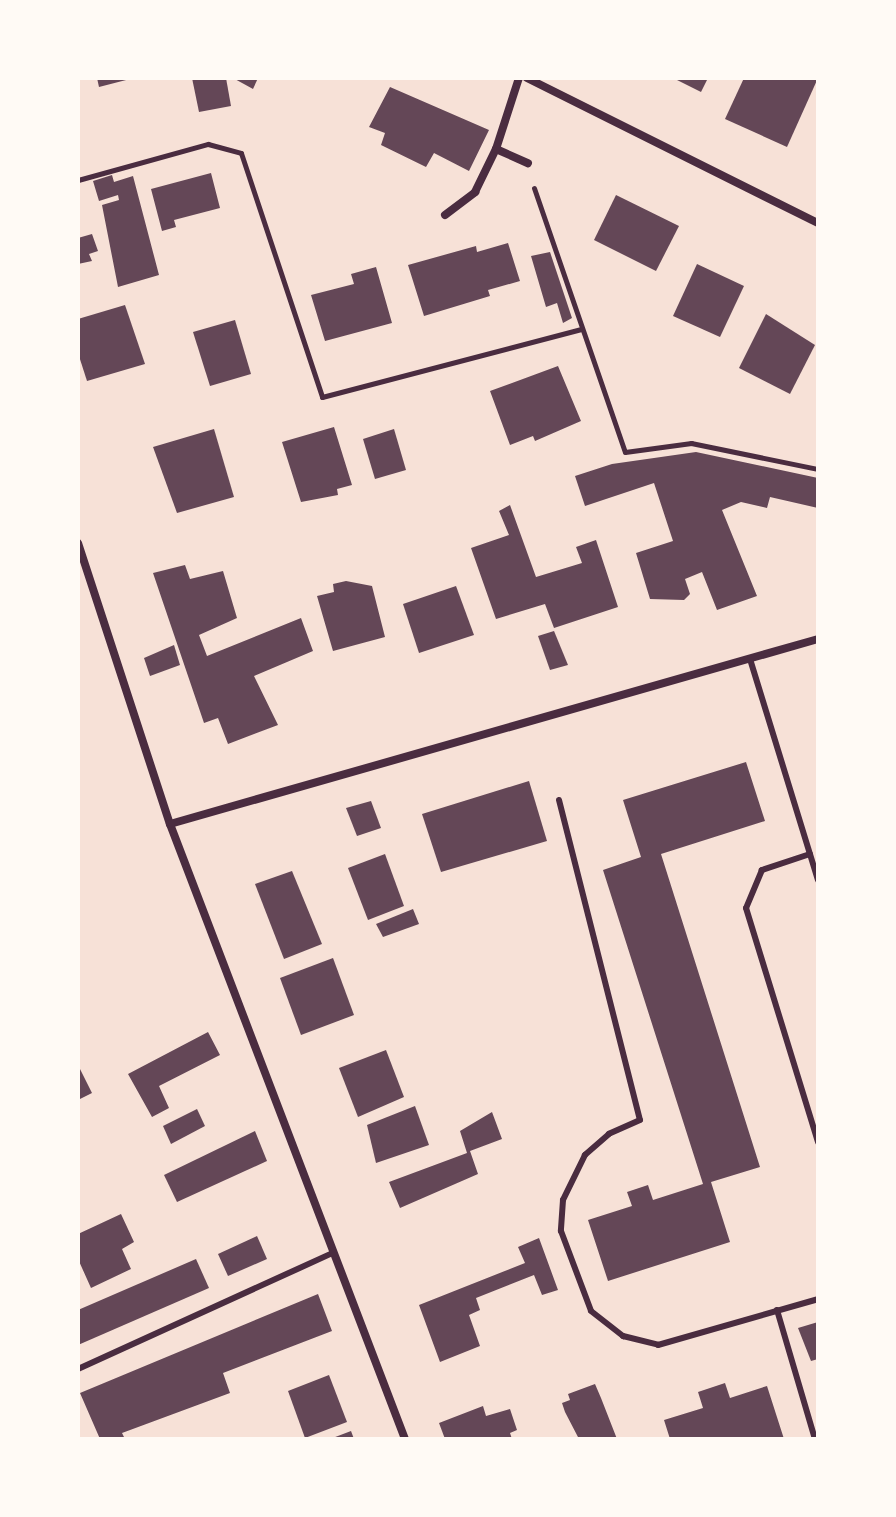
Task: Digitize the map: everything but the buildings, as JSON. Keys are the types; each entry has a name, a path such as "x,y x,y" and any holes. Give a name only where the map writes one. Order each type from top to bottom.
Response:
{"street":[{"path":"445,215 475,192 496,149 519,78"},
{"path":"527,78 818,223"},
{"path":"496,149 528,163"},
{"path":"78,543 170,824 405,1439"},
{"path":"170,824 818,639"}],"lane":[{"path":"750,659 818,880"},
{"path":"559,800 640,1120 609,1134 585,1155 563,1200 561,1231 591,1311 623,1336 658,1345 818,1299"},
{"path":"810,854 762,870 746,908 818,1142"},
{"path":"78,1369 333,1253"},
{"path":"777,1310 815,1439"}],"path":[{"path":"78,180 208,144 241,153 322,397 581,329"},
{"path":"528,163 581,329 625,452 691,443 818,469"}]}
